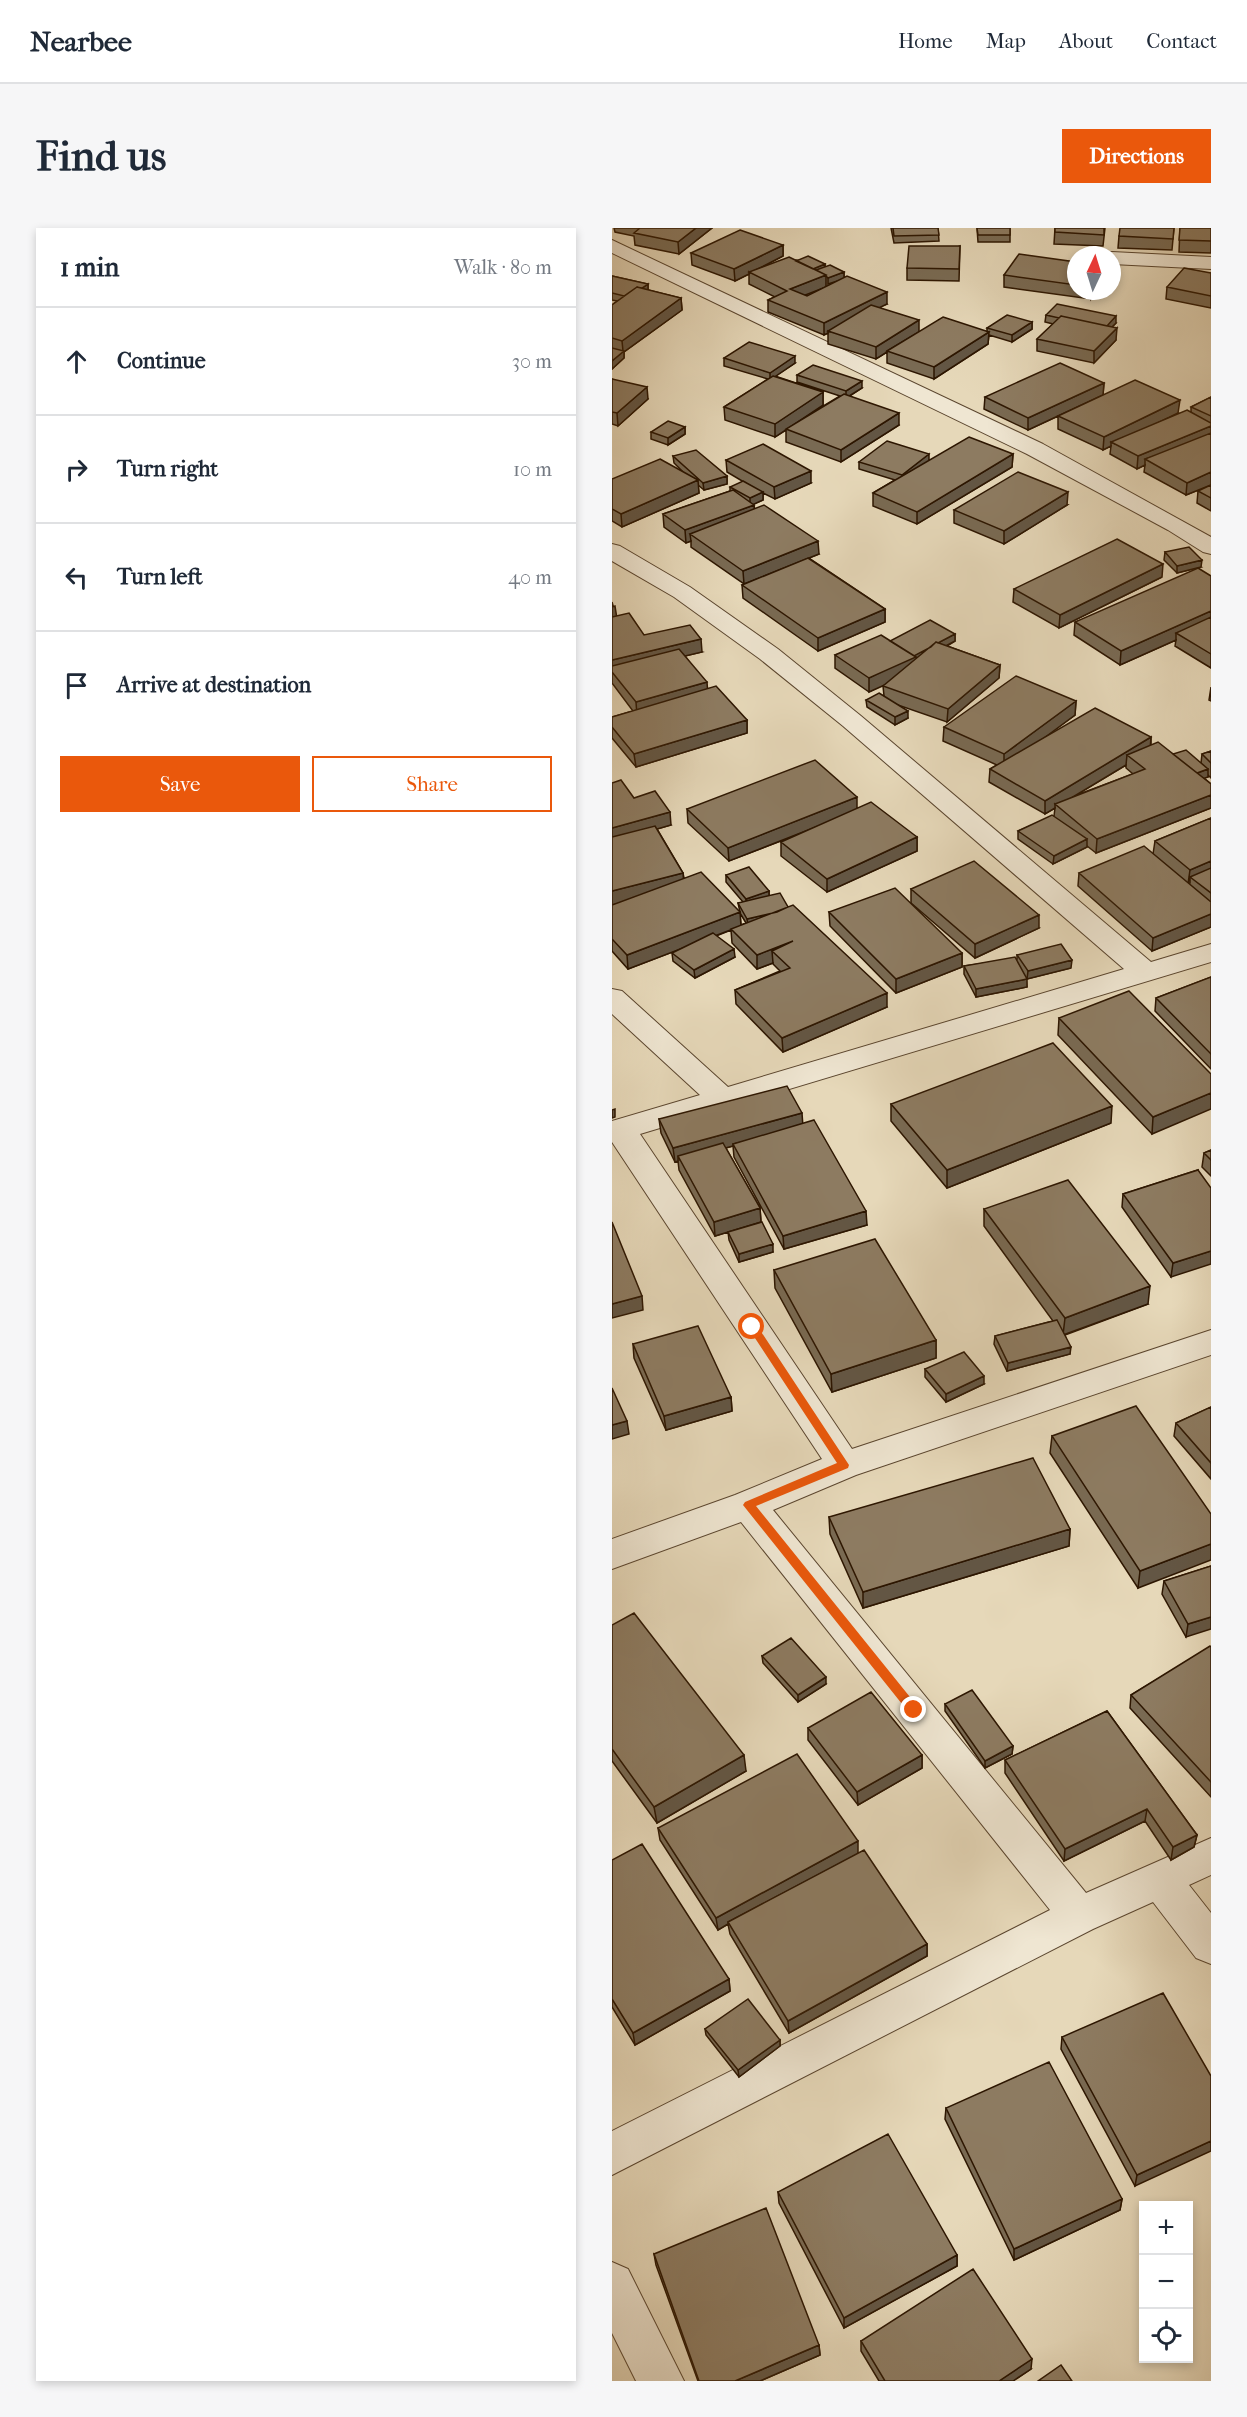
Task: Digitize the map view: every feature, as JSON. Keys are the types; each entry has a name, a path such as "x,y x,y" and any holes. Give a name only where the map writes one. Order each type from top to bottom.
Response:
{"street":[{"path":"612,246 1035,449 1176,525 1211,547"},
{"path":"1121,258 1211,263"},
{"path":"612,550 682,592 769,654 861,729 1145,972"},
{"path":"844,1465 617,1131 1211,953"},
{"path":"612,998 721,1098"},
{"path":"612,1554 748,1505 844,1465 1211,1342"},
{"path":"748,1505 1079,1916"},
{"path":"612,2154 1079,1916 1211,1856"},
{"path":"1159,1879 1211,1945"},
{"path":"612,2284 661,2381"}],"building":[{"path":"640,228 696,228 678,242 634,233"},
{"path":"893,228 938,228 939,235 894,236"},
{"path":"977,228 1010,228 1010,235 978,235"},
{"path":"1055,228 1104,228 1104,235 1055,232"},
{"path":"1120,228 1174,228 1173,239 1119,236"},
{"path":"1180,228 1211,228 1211,241 1179,240"},
{"path":"740,230 783,245 734,269 691,253"},
{"path":"909,246 960,246 959,269 907,268"},
{"path":"1019,254 1067,261 1067,284 1004,275"},
{"path":"808,256 825,264 813,269 796,261"},
{"path":"789,257 826,275 790,289 807,296 847,276 887,292 824,323 768,300 787,291 749,272"},
{"path":"830,265 844,272 828,278 816,270"},
{"path":"1184,268 1211,273 1211,296 1167,287"},
{"path":"612,276 648,284 642,288 637,287 624,296 612,293"},
{"path":"637,287 681,298 622,341 612,338 612,305"},
{"path":"1057,304 1116,316 1107,326 1046,315"},
{"path":"871,305 919,320 876,347 828,331"},
{"path":"1007,315 1032,322 1012,335 987,328"},
{"path":"1061,316 1117,328 1094,351 1037,339"},
{"path":"943,317 989,332 934,367 887,351"},
{"path":"749,342 795,356 770,373 724,358"},
{"path":"612,348 624,351 612,361"},
{"path":"1060,363 1104,383 1028,418 985,397"},
{"path":"813,365 862,381 846,391 797,375"},
{"path":"773,376 823,392 775,424 724,407"},
{"path":"612,379 647,387 617,413 612,412"},
{"path":"1135,380 1180,400 1104,437 1058,416"},
{"path":"844,394 899,413 841,450 786,429"},
{"path":"1211,397 1211,416 1191,407"},
{"path":"1187,410 1211,423 1211,426 1138,456 1111,442"},
{"path":"668,421 685,427 668,438 651,432"},
{"path":"1211,433 1211,472 1187,483 1145,459"},
{"path":"969,437 1013,454 917,512 873,493"},
{"path":"887,441 929,454 902,475 859,462"},
{"path":"763,444 811,471 774,487 726,460"},
{"path":"696,450 727,476 703,483 673,456"},
{"path":"660,459 698,480 621,514 612,509 612,479"},
{"path":"1018,472 1068,492 1004,531 954,510"},
{"path":"743,481 763,492 750,498 730,487"},
{"path":"1211,485 1211,498 1198,491"},
{"path":"733,490 754,505 685,530 663,514"},
{"path":"764,505 818,541 743,571 690,534"},
{"path":"1117,539 1163,564 1060,615 1014,589"},
{"path":"1189,547 1202,560 1177,566 1165,552"},
{"path":"808,558 885,609 818,638 742,585"},
{"path":"1198,568 1211,576 1211,611 1121,651 1075,622"},
{"path":"629,613 644,635 690,625 701,639 612,660 612,617"},
{"path":"1211,617 1211,654 1176,633"},
{"path":"930,620 955,634 936,642 914,656 890,641"},
{"path":"881,635 916,657 869,678 835,655"},
{"path":"936,642 1000,665 948,709 883,686"},
{"path":"679,649 707,682 636,702 612,672 612,666"},
{"path":"1016,676 1076,701 1004,754 944,727"},
{"path":"716,686 747,720 634,754 612,727 612,717"},
{"path":"879,693 908,711 895,717 866,700"},
{"path":"1095,708 1151,737 1045,801 990,769"},
{"path":"1158,742 1211,784 1211,795 1097,839 1055,804 1145,769 1127,755"},
{"path":"1186,750 1208,769 1197,773 1173,754"},
{"path":"1211,751 1211,763 1202,754"},
{"path":"815,760 857,797 728,848 687,809"},
{"path":"621,780 634,798 655,791 670,812 612,828 612,783"},
{"path":"871,802 917,837 827,879 781,842"},
{"path":"1052,815 1087,839 1054,856 1018,831"},
{"path":"1211,818 1211,861 1190,870 1155,841"},
{"path":"655,826 683,873 612,891 612,837"},
{"path":"1144,846 1211,902 1211,914 1153,938 1079,873"},
{"path":"974,861 1039,915 975,944 911,889"},
{"path":"749,867 769,891 746,899 726,875"},
{"path":"1211,868 1211,893 1190,877"},
{"path":"701,872 740,912 627,955 612,939 612,905"},
{"path":"895,888 962,953 896,979 829,912"},
{"path":"780,893 788,907 777,912 747,919 738,903"},
{"path":"793,905 887,993 782,1038 735,990 790,968 772,951 793,941 757,955 731,929"},
{"path":"713,933 734,949 694,970 672,953"},
{"path":"1061,944 1072,960 1028,971 1017,955"},
{"path":"1015,957 1027,979 976,989 964,966"},
{"path":"1211,977 1211,1054 1156,998"},
{"path":"1129,991 1211,1074 1211,1093 1153,1117 1059,1018"},
{"path":"1053,1043 1112,1106 947,1170 891,1104"},
{"path":"787,1086 802,1113 673,1148 659,1119"},
{"path":"814,1120 866,1211 783,1236 733,1144"},
{"path":"723,1143 760,1208 714,1222 678,1156"},
{"path":"1211,1150 1211,1160 1204,1153"},
{"path":"1198,1170 1211,1188 1211,1251 1173,1263 1123,1194"},
{"path":"1068,1180 1150,1286 1065,1318 984,1209"},
{"path":"612,1222 642,1296 612,1304"},
{"path":"762,1222 773,1244 739,1254 728,1232"},
{"path":"875,1239 936,1340 831,1374 774,1270"},
{"path":"1057,1320 1071,1347 1008,1363 995,1336"},
{"path":"698,1326 731,1397 664,1416 633,1344"},
{"path":"964,1352 984,1376 946,1394 925,1369"},
{"path":"612,1388 627,1421 612,1425"},
{"path":"1136,1406 1211,1514 1211,1544 1140,1571 1052,1436"},
{"path":"1211,1407 1211,1463 1176,1423"},
{"path":"1033,1458 1070,1529 863,1592 829,1517"},
{"path":"1211,1566 1211,1617 1188,1624 1164,1581"},
{"path":"634,1613 744,1755 654,1807 612,1749 612,1625"},
{"path":"791,1638 826,1677 798,1695 762,1656"},
{"path":"1211,1647 1211,1782 1131,1695"},
{"path":"972,1690 1013,1746 985,1761 945,1704"},
{"path":"871,1692 922,1755 857,1792 808,1728"},
{"path":"1107,1711 1197,1835 1173,1847 1147,1809 1065,1849 1005,1760"},
{"path":"797,1754 858,1841 716,1918 658,1828"},
{"path":"642,1844 729,1979 633,2033 612,1999 612,1860"},
{"path":"864,1850 927,1944 788,2021 728,1922"},
{"path":"1163,1993 1211,2076 1211,2141 1137,2175 1062,2037"},
{"path":"748,1999 780,2040 738,2070 705,2029"},
{"path":"1049,2062 1122,2199 1014,2249 946,2108"},
{"path":"888,2134 957,2255 844,2318 778,2192"},
{"path":"766,2208 819,2345 735,2381 699,2381 654,2254"},
{"path":"973,2269 1032,2359 999,2381 885,2381 861,2341"},
{"path":"1061,2365 1072,2381 1038,2381"}],"route":[{"path":"752,1327 844,1465 748,1505 914,1710"}]}
